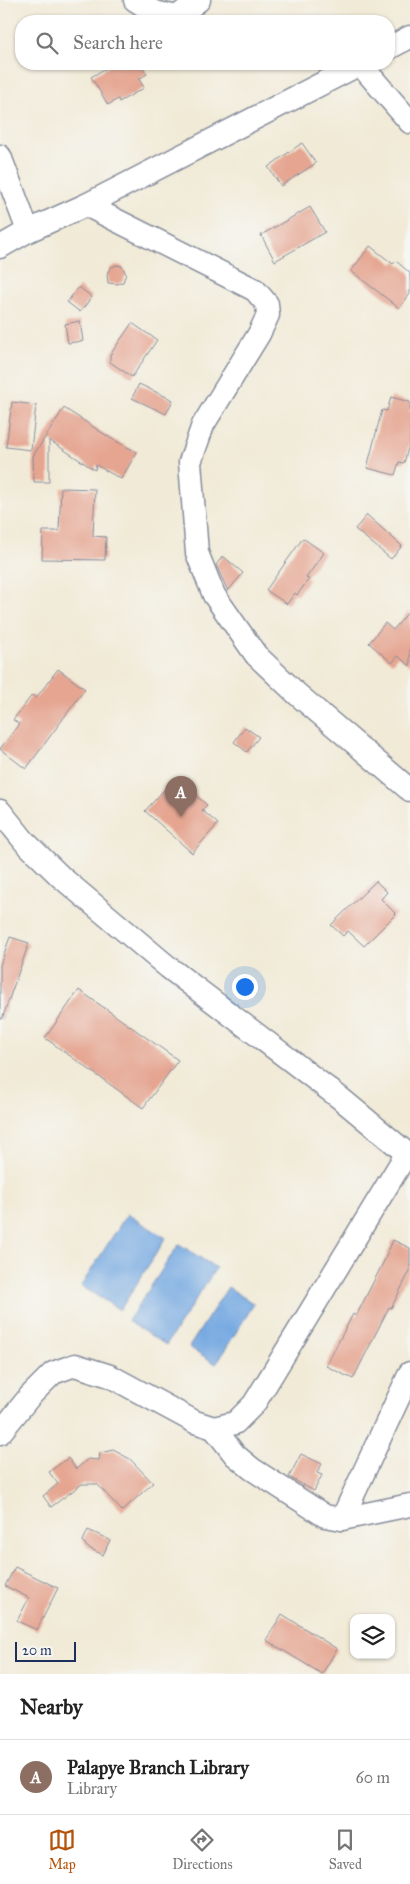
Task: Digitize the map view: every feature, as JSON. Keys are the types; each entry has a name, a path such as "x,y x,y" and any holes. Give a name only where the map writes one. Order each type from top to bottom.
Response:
{"street":[{"path":"135,0 154,12 168,15"},
{"path":"180,15 199,0"},
{"path":"395,45 410,37"},
{"path":"0,247 28,231 86,205 348,70"},
{"path":"365,70 410,122"},
{"path":"0,156 28,231"},
{"path":"86,205 255,290 267,304 268,315 259,334 203,425 190,462 197,552 214,595 256,655 296,694 410,790"},
{"path":"0,811 25,842 61,876 168,967 340,1098 408,1154 254,1404 235,1423 214,1428 195,1422 110,1376 75,1365 52,1373 30,1396 0,1433"},
{"path":"342,1519 410,1373"},
{"path":"214,1428 235,1455 252,1470 325,1516 342,1519 410,1505"}],"water":[{"path":"127,1214 166,1238 120,1310 81,1286"},
{"path":"179,1244 216,1268 166,1345 128,1321"},
{"path":"228,1287 254,1304 216,1364 189,1347"}],"building":[{"path":"103,70 145,70 147,74 139,79 144,88 119,102 118,99 108,105 91,77"},
{"path":"302,143 316,163 281,186 268,167"},
{"path":"310,207 325,232 275,261 261,235"},
{"path":"370,246 393,264 396,261 410,273 410,294 399,308 351,271"},
{"path":"116,265 122,266 126,274 123,282 117,284 108,283 107,274 110,268"},
{"path":"79,287 92,297 80,312 67,302"},
{"path":"80,321 83,341 68,343 65,324"},
{"path":"132,323 157,340 132,377 110,362 110,355"},
{"path":"139,384 173,400 166,414 132,398"},
{"path":"391,397 410,402 410,441 404,463 399,462 395,475 367,468 382,410 387,411"},
{"path":"12,402 36,405 31,450 6,447"},
{"path":"64,408 112,439 137,452 121,479 96,465 95,470 49,440 49,482 34,482 33,456"},
{"path":"61,488 95,489 93,536 106,537 105,560 42,559 43,531 59,531"},
{"path":"367,515 402,546 391,559 355,529"},
{"path":"303,538 324,553 306,578 309,579 297,595 295,593 287,604 266,590"},
{"path":"223,556 243,573 228,591 216,565"},
{"path":"410,610 410,666 398,656 392,663 369,643 385,623 393,630"},
{"path":"58,669 85,689 26,769 0,749 19,724 13,720 32,695 36,698"},
{"path":"245,727 259,737 247,752 234,742"},
{"path":"172,781 188,796 192,792 207,805 202,810 218,824 192,853 145,811"},
{"path":"376,881 387,892 381,899 396,914 364,946 348,931 343,936 331,925"},
{"path":"10,937 29,943 2,1019 0,1019 0,965"},
{"path":"79,990 178,1060 143,1108 45,1038"},
{"path":"393,1240 410,1248 410,1271 391,1308 389,1307 353,1379 326,1366 353,1314 356,1316"},
{"path":"113,1450 130,1459 153,1483 122,1511 97,1484 82,1484 51,1507 43,1496 58,1484 49,1472 68,1458 76,1469 88,1459 99,1460 100,1453"},
{"path":"301,1454 322,1464 317,1473 322,1475 314,1491 289,1477"},
{"path":"88,1530 110,1540 103,1555 87,1547 83,1541"},
{"path":"15,1567 58,1588 37,1630 17,1621 29,1598 5,1586"},
{"path":"282,1614 337,1649 322,1674 266,1640"}],"place":[{"name":"Palapye Branch Library","path":"181,817"}]}
